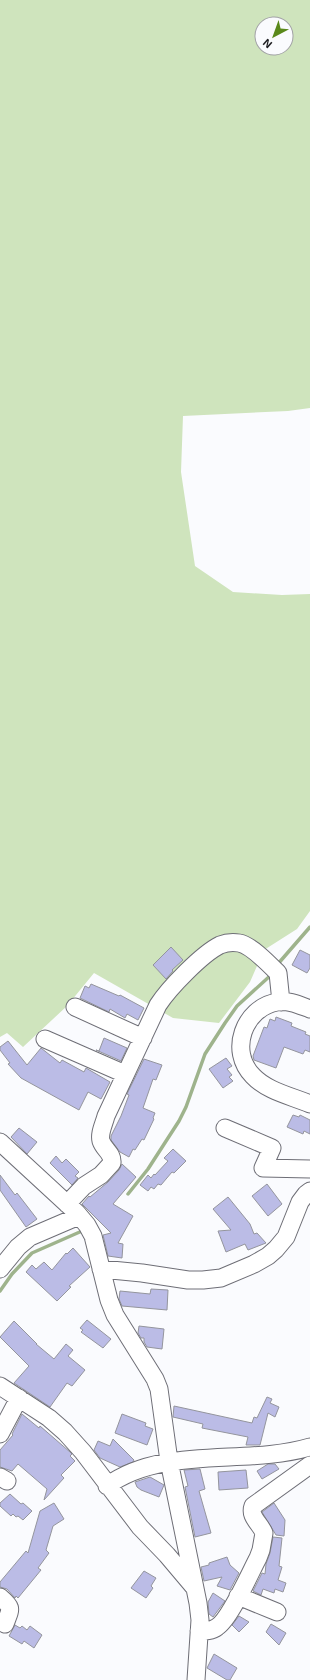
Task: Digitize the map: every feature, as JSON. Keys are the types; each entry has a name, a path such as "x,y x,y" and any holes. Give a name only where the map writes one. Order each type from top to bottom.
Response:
{"street":[{"path":"67,1204 84,1186 101,1175 112,1163 109,1151 102,1142 101,1131 106,1116 164,995 199,961 221,945 231,943 244,945 278,973 281,1002"},
{"path":"310,1009 292,1003 281,1002 268,1005 261,1009 243,1030 240,1044 244,1062 253,1076 266,1086 310,1104"},
{"path":"75,1007 143,1038"},
{"path":"45,1039 125,1074"},
{"path":"225,1128 272,1148 263,1168 310,1169"},
{"path":"0,1142 67,1204 87,1225 93,1236 109,1300 115,1315 155,1379 158,1389 169,1461 196,1589 200,1620 196,1680"},
{"path":"101,1270 142,1273 188,1280 221,1278 254,1264 268,1256 286,1237 300,1202 310,1191"},
{"path":"0,1269 18,1247 30,1237 79,1216"},
{"path":"0,1386 49,1418 65,1432 83,1452 107,1486 140,1527 167,1555 196,1589"},
{"path":"0,1434 19,1398"},
{"path":"107,1486 128,1474 169,1461 217,1459 308,1450"},
{"path":"199,1631 213,1630 219,1626 238,1596 261,1550 264,1533 252,1516 251,1510 253,1506 310,1465"},
{"path":"238,1596 277,1612"},
{"path":"0,1597 10,1606 11,1609 5,1624"}],"green space":[{"path":"0,0 310,0 310,408 288,411 183,416 181,472 195,566 233,592 282,595 310,594 310,911 297,929 264,950 250,982 219,1023 173,1018 94,973 67,1006 23,1047 7,1033 0,1037"}],"building":[{"path":"171,947 183,960 172,970 173,971 166,979 153,965"},
{"path":"300,950 310,955 310,968 307,973 292,965"},
{"path":"91,984 119,996 120,995 144,1008 138,1020 127,1014 125,1018 110,1009 109,1012 80,998 85,986 89,988"},
{"path":"276,1017 292,1023 291,1026 306,1032 305,1034 310,1036 310,1052 305,1050 303,1054 284,1047 276,1068 254,1060 253,1056 264,1027 267,1028 270,1019 275,1021"},
{"path":"104,1038 127,1048 121,1061 96,1050 99,1051"},
{"path":"8,1041 27,1065 41,1048 60,1063 62,1060 84,1072 86,1068 110,1082 101,1099 88,1092 79,1110 21,1078 8,1064 10,1063 0,1050 0,1047"},
{"path":"226,1058 232,1066 227,1069 232,1075 229,1077 233,1081 223,1088 209,1069"},
{"path":"144,1059 162,1065 156,1080 153,1079 143,1108 155,1113 154,1119 144,1140 142,1139 135,1150 133,1149 129,1157 120,1152 111,1140 111,1136 129,1095 127,1094"},
{"path":"293,1115 299,1117 300,1115 310,1120 310,1134 304,1131 303,1134 287,1127"},
{"path":"19,1128 37,1142 27,1154 11,1137"},
{"path":"173,1149 186,1161 174,1173 172,1172 161,1185 158,1184 154,1189 151,1187 148,1191 140,1185 148,1175 151,1178 168,1161 164,1158"},
{"path":"56,1156 62,1163 66,1159 79,1172 75,1176 78,1178 72,1185 50,1163"},
{"path":"122,1164 136,1177 113,1204 133,1216 118,1243 123,1244 122,1258 108,1256 103,1235 111,1233 82,1204 89,1196 90,1197 108,1182 119,1170"},
{"path":"0,1175 15,1195 17,1193 37,1219 26,1227 0,1190"},
{"path":"267,1184 282,1204 268,1216 252,1196"},
{"path":"228,1197 250,1224 254,1234 257,1233 266,1243 248,1250 245,1244 226,1252 218,1231 231,1230 213,1209"},
{"path":"73,1248 90,1267 69,1286 71,1287 57,1301 26,1272 32,1265 36,1269 44,1262 52,1270 66,1253 67,1254"},
{"path":"151,1289 168,1290 167,1310 122,1306 119,1299 120,1291 150,1294"},
{"path":"87,1320 111,1339 103,1348 81,1332 83,1330 80,1328"},
{"path":"14,1321 36,1344 54,1359 66,1344 73,1350 68,1356 85,1370 72,1386 67,1383 50,1407 14,1383 29,1366 0,1337"},
{"path":"139,1326 164,1329 162,1349 147,1347 144,1342 144,1338 141,1338 138,1333"},
{"path":"267,1397 272,1399 270,1403 279,1407 275,1417 268,1413 260,1445 246,1445 248,1437 202,1428 203,1424 173,1417 174,1406 252,1423 254,1417 257,1418"},
{"path":"22,1414 39,1428 40,1426 70,1452 72,1454 70,1456 75,1461 61,1475 64,1478 44,1500 47,1489 18,1464 12,1471 0,1467 0,1450 13,1435 12,1434"},
{"path":"122,1414 146,1423 145,1426 153,1429 147,1445 115,1433"},
{"path":"113,1439 134,1460 133,1462 120,1467 100,1458 94,1450 98,1441 110,1446"},
{"path":"268,1464 275,1464 279,1469 262,1479 257,1471"},
{"path":"200,1469 205,1489 199,1491 211,1533 195,1537 185,1487 188,1486 184,1470"},
{"path":"246,1470 248,1488 219,1490 218,1472"},
{"path":"150,1477 164,1485 159,1497 137,1487 135,1482"},
{"path":"10,1494 32,1511 23,1520 13,1514 11,1516 0,1506 0,1503"},
{"path":"54,1503 64,1519 53,1526 46,1550 49,1553 38,1568 41,1570 18,1598 16,1596 15,1598 7,1589 0,1587 0,1582 26,1551 28,1553 40,1511"},
{"path":"274,1503 285,1520 284,1536 276,1535 262,1512"},
{"path":"273,1537 282,1538 279,1566 282,1567 278,1580 286,1583 283,1592 275,1589 274,1593 263,1589 261,1595 253,1591 262,1573 265,1574"},
{"path":"227,1557 230,1565 239,1573 230,1590 217,1586 222,1577 204,1581 201,1567"},
{"path":"144,1571 156,1578 151,1586 153,1588 146,1598 131,1588"},
{"path":"213,1593 225,1601 213,1617 209,1614 208,1602"},
{"path":"239,1616 249,1622 239,1632 232,1625"},
{"path":"271,1624 286,1633 279,1645 266,1632"},
{"path":"15,1625 20,1628 22,1626 27,1630 30,1626 42,1635 34,1648 24,1641 22,1644 9,1636"},
{"path":"214,1654 237,1668 230,1680 227,1680 207,1668"}],"waterway":[{"path":"277,965 310,927"},
{"path":"128,1194 148,1169 179,1121 186,1107 205,1054 225,1023 237,1006 271,975"},
{"path":"0,1291 12,1274 32,1253 82,1231"}]}
